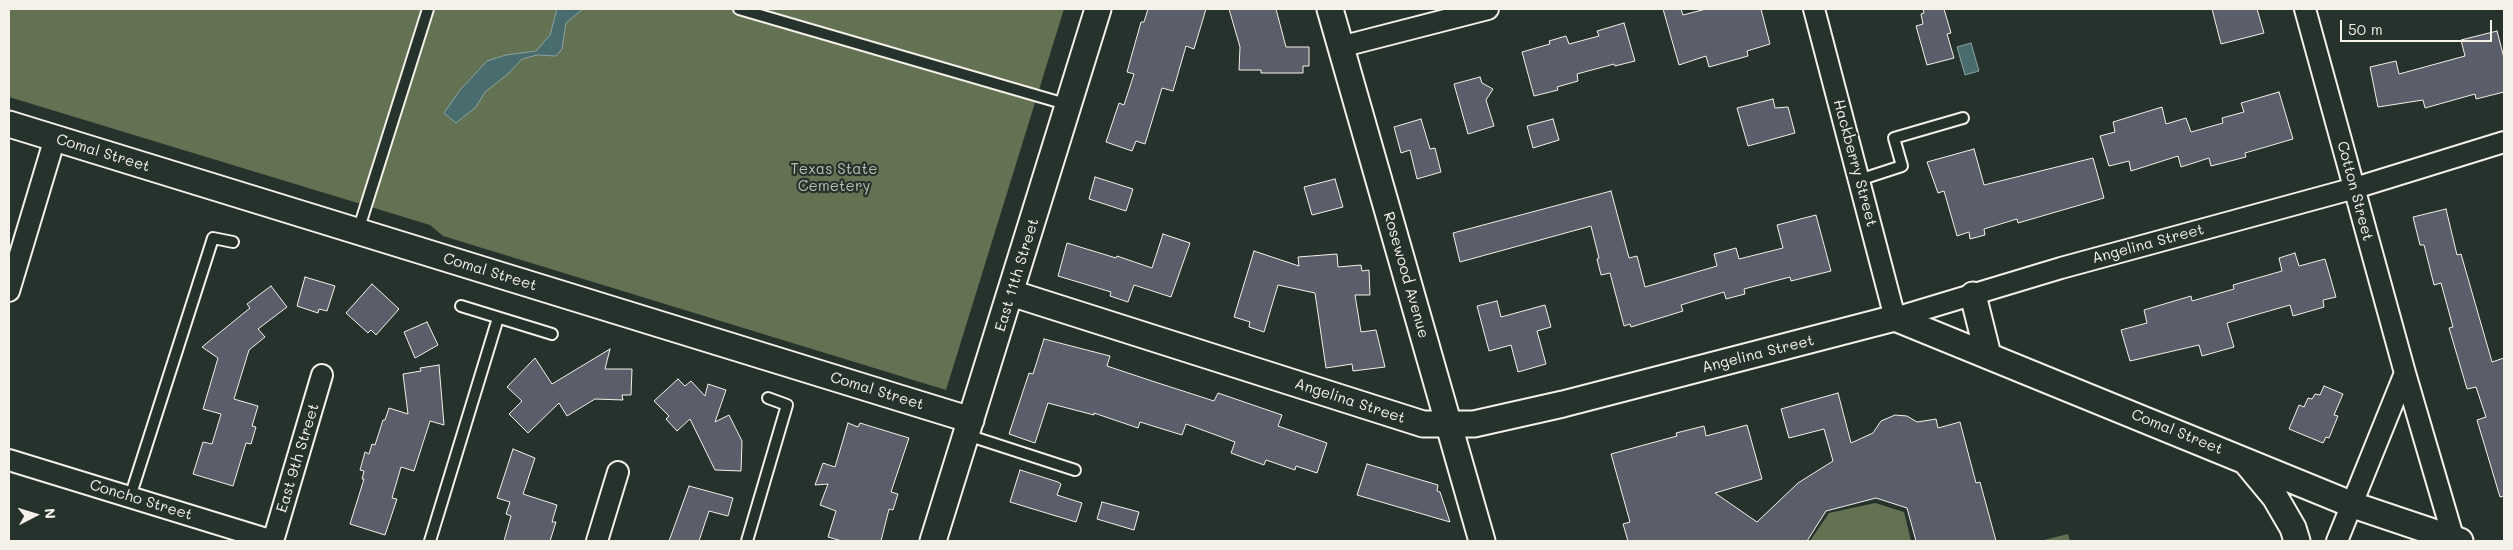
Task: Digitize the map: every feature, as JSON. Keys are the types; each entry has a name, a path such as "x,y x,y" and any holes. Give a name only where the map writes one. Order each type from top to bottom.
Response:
{"street":[{"name":"East 11th Street","path":"933,541 1070,105 1098,9"},
{"name":"Rosewood Avenue","path":"1330,9 1482,541"},
{"path":"1340,48 1488,9"},
{"name":"Hackberry Street","path":"1814,9 1896,318"},
{"name":"Cotton Street","path":"2306,9 2405,373 2457,541"},
{"name":"Comal Street","path":"9,124 358,231 969,428"},
{"path":"9,292 55,138"},
{"name":"Angelina Street","path":"1011,293 1423,424 1474,424 1563,404 1896,318 2061,268 2355,188 2504,142"},
{"path":"1973,295 1988,355"},
{"name":"Comal Street","path":"1896,318 2353,504 2457,541"},
{"path":"2337,541 2405,373"},
{"name":"East 9th Street","path":"273,541 322,375"},
{"name":"Concho Street","path":"9,460 273,541"},
{"path":"2245,460 2275,498 2297,541"},
{"path":"597,541 618,472"}],"lane":[{"path":"358,231 428,9"},
{"path":"739,9 1070,105"},
{"path":"1859,180 1902,166 1894,138 1963,118"},
{"path":"130,497 213,238 233,242"},
{"path":"461,306 552,334"},
{"path":"430,541 498,318"},
{"path":"747,541 787,404 768,398"},
{"path":"969,428 1075,470"}],"green space":[{"name":"Texas State Cemetery","path":"9,9 1064,9 946,390 443,236 430,225 9,97"},
{"path":"1875,503 1904,512 1911,541 1810,541 1829,513"},
{"path":"2068,534 2070,541 2040,541"}],"water":[{"path":"557,9 583,9 566,23 562,49 556,56 537,55 522,59 508,74 485,92 476,107 456,123 444,113 460,90 487,61 506,55 536,51 550,35"},
{"path":"1971,43 1979,71 1965,75 1957,47"}],"building":[{"path":"1148,9 1206,9 1194,49 1186,46 1173,91 1162,88 1145,144 1136,141 1132,151 1106,142 1119,103 1124,105 1134,74 1127,72 1141,22 1144,22"},
{"path":"1229,9 1276,9 1286,47 1309,47 1309,66 1303,66 1303,73 1261,73 1261,70 1239,70 1240,47"},
{"path":"1663,9 1681,9 1683,15 1706,9 1761,9 1770,44 1747,51 1748,56 1709,67 1706,56 1679,65"},
{"path":"1923,9 1944,9 1951,33 1947,34 1954,58 1927,65 1916,26 1923,24 1921,14 1924,13"},
{"path":"2212,9 2257,9 2264,33 2221,44"},
{"path":"1624,23 1635,61 1615,66 1614,64 1577,74 1578,81 1557,87 1558,90 1534,96 1522,52 1550,44 1549,41 1566,36 1569,44 1599,36 1597,31"},
{"path":"2497,31 2504,58 2504,92 2476,99 2475,94 2425,108 2423,100 2378,107 2370,67 2396,61 2399,74 2465,56 2461,40"},
{"path":"1480,77 1482,83 1493,89 1486,100 1494,126 1468,134 1454,84"},
{"path":"2279,92 2293,139 2245,153 2246,157 2211,166 2209,158 2181,167 2178,156 2131,171 2129,161 2109,166 2100,136 2115,132 2113,122 2162,107 2166,124 2186,118 2191,132 2223,123 2222,118 2244,112 2241,103"},
{"path":"1773,99 1775,108 1788,107 1795,133 1748,146 1737,108"},
{"path":"1421,119 1430,149 1435,148 1441,172 1417,179 1410,150 1401,153 1394,127"},
{"path":"1553,119 1559,140 1533,148 1527,126"},
{"path":"1974,149 1984,185 2093,158 2104,198 2018,223 2017,219 1984,229 1985,235 1970,239 1969,232 1957,236 1944,191 1938,193 1927,162"},
{"path":"1095,177 1133,189 1126,211 1089,199"},
{"path":"1335,179 1343,207 1312,215 1304,187"},
{"path":"1611,191 1629,258 1637,256 1645,287 1717,266 1714,254 1736,248 1739,259 1783,248 1777,225 1816,215 1831,271 1791,281 1790,277 1744,289 1745,294 1726,299 1724,292 1681,305 1683,311 1631,327 1630,324 1624,326 1610,273 1601,275 1591,226 1460,262 1453,233"},
{"path":"2446,209 2457,255 2461,254 2492,362 2504,358 2504,496 2500,497 2477,420 2486,417 2476,387 2467,389 2449,328 2453,327 2441,283 2434,285 2424,245 2420,245 2413,217"},
{"path":"1163,234 1190,243 1171,297 1134,285 1128,302 1110,296 1111,292 1058,276 1067,243 1116,258 1117,256 1152,268"},
{"path":"1254,251 1299,266 1298,257 1337,254 1338,267 1361,265 1362,271 1369,270 1370,295 1355,295 1361,332 1376,330 1385,367 1353,371 1352,364 1326,368 1315,293 1278,285 1264,332 1249,327 1250,322 1234,317"},
{"path":"2295,253 2299,266 2325,259 2336,297 2323,300 2324,307 2293,316 2290,305 2227,323 2234,347 2202,356 2199,345 2130,361 2121,330 2147,323 2144,310 2191,296 2192,301 2234,289 2233,285 2282,271 2279,258"},
{"path":"305,277 335,286 327,311 319,309 318,313 297,306"},
{"path":"372,284 399,309 376,335 371,330 368,333 346,313"},
{"path":"271,286 287,307 258,329 265,337 249,350 234,399 258,406 252,426 256,427 251,444 246,443 233,486 193,474 203,442 212,444 221,414 203,409 218,358 202,347 250,308 247,304"},
{"path":"1497,301 1501,317 1545,305 1551,327 1537,331 1546,364 1518,372 1511,345 1489,351 1477,306"},
{"path":"427,322 438,345 415,358 404,332"},
{"path":"1044,339 1110,356 1107,366 1214,401 1218,393 1282,415 1278,426 1327,443 1317,473 1296,466 1295,470 1266,460 1264,465 1231,453 1235,442 1186,424 1182,435 1140,422 1138,428 1094,413 1094,415 1048,403 1035,443 1009,434 1029,373 1033,374"},
{"path":"610,349 605,369 632,369 631,395 622,395 623,400 595,399 567,416 559,403 528,433 509,414 522,401 507,387 535,358 552,384"},
{"path":"439,365 444,425 430,421 414,471 401,467 392,498 397,499 385,535 350,524 364,479 362,479 364,471 360,470 365,452 369,454 372,444 375,445 389,408 408,414 403,374 421,371 420,368"},
{"path":"678,379 685,386 691,381 705,396 708,384 726,390 715,422 729,415 742,441 741,471 715,470 690,419 677,431 666,419 669,416 654,401"},
{"path":"2324,386 2343,394 2334,415 2338,416 2329,438 2326,437 2323,443 2289,429 2299,405 2304,407 2308,398 2312,399 2315,394 2320,395"},
{"path":"1838,393 1851,443 1873,433 1881,421 1895,415 1907,416 1917,422 1936,419 1938,428 1960,422 1976,483 1980,482 1996,541 1916,541 1907,508 1876,498 1826,511 1807,541 1628,541 1623,524 1630,522 1611,454 1677,436 1676,433 1704,426 1706,436 1747,425 1762,479 1715,493 1757,522 1798,483 1833,461 1824,429 1789,438 1781,409"},
{"path":"848,423 858,427 860,423 909,438 891,492 898,494 893,510 889,509 881,541 842,541 828,537 836,511 820,505 828,484 815,485 823,463 835,467"},
{"path":"513,449 535,458 523,494 557,505 552,522 556,522 550,541 504,541 511,516 506,514 510,502 497,498"},
{"path":"1367,464 1438,485 1437,491 1440,492 1450,522 1357,495"},
{"path":"1020,470 1058,482 1061,484 1057,495 1082,503 1076,522 1010,502"},
{"path":"689,486 733,498 728,516 709,511 699,541 669,541"},
{"path":"1102,502 1139,512 1134,530 1097,519"}]}
